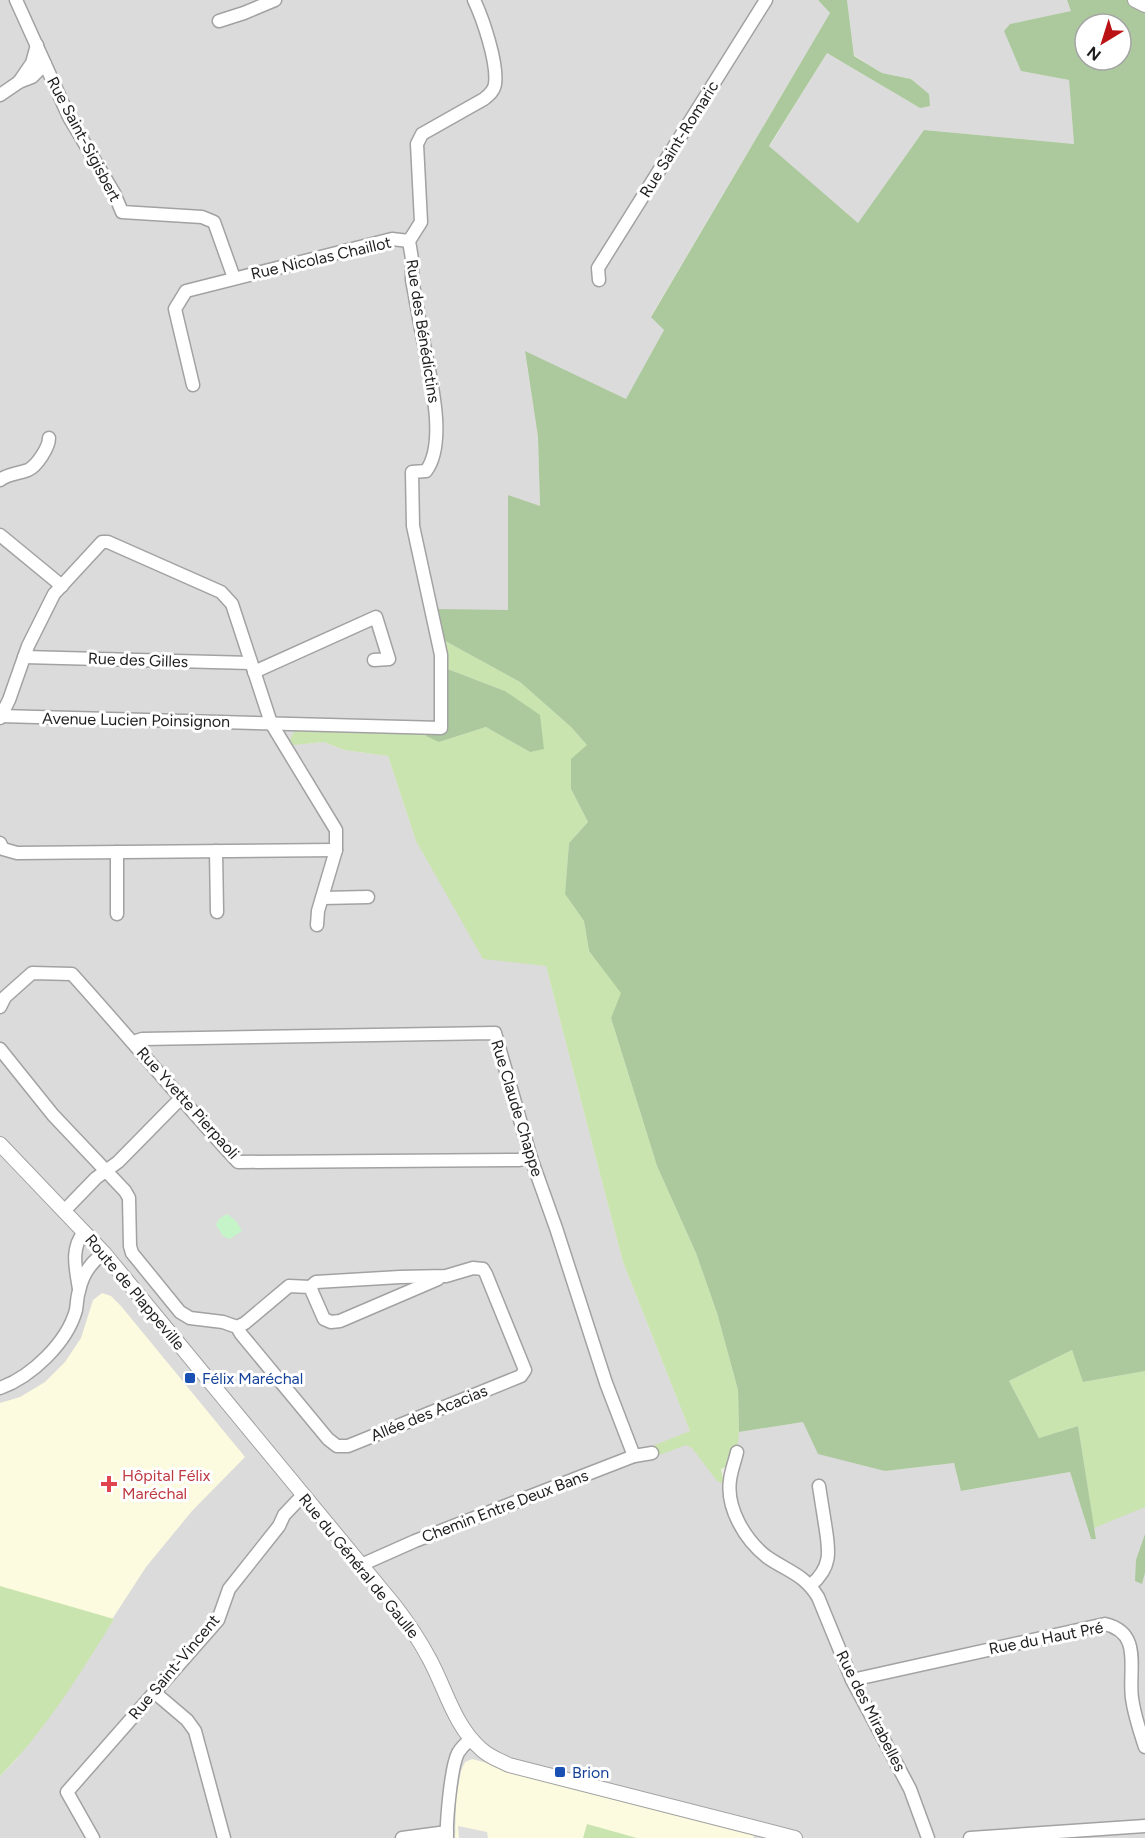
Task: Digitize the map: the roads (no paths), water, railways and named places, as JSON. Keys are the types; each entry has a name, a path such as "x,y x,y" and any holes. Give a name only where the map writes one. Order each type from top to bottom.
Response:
{"street":[{"name":"Rue Saint-Sigisbert","path":"16,0 69,117 114,193 122,212"},
{"path":"219,21 275,0"},
{"name":"Rue des Bénédictins","path":"441,655 413,525 411,472 426,471 433,462 436,433 435,408 412,280 409,241 421,222 417,144 422,134 484,99 495,85 493,62 484,20 474,0"},
{"name":"Rue Saint-Romaric","path":"599,280 598,268 765,0"},
{"path":"1136,0 1145,5"},
{"path":"19,82 32,63 37,45"},
{"path":"0,95 19,82 32,77 45,64"},
{"name":"Rue Nicolas Chaillot","path":"122,212 202,217 214,222 234,278"},
{"name":"Rue Nicolas Chaillot","path":"193,385 176,309 186,291 392,239 409,241"},
{"path":"0,480 6,476 30,470 49,446 49,438"},
{"path":"0,535 62,586"},
{"path":"0,716 9,700 28,646 54,594 102,542 108,542 221,592 232,604 271,723 336,830 336,850 316,925"},
{"path":"253,667 376,617 389,658 374,660"},
{"name":"Avenue Lucien Poinsignon","path":"0,716 441,728 441,655"},
{"name":"Rue des Gilles","path":"24,657 253,667"},
{"path":"0,843 3,849 17,853 336,850"},
{"path":"216,851 217,912"},
{"path":"117,852 117,914"},
{"path":"322,898 368,897"},
{"name":"Rue Yvette Pierpaoli","path":"0,1007 5,997 32,973 72,974 238,1162 518,1160 531,1158"},
{"name":"Rue Claude Chappe","path":"133,1042 142,1039 238,1036 495,1033 531,1158 606,1383 634,1456"},
{"path":"0,1049 53,1115 125,1191 129,1198 132,1253 180,1312 190,1318 237,1326"},
{"path":"64,1211 96,1178 118,1162 180,1099"},
{"name":"Route de Plappeville","path":"0,1144 104,1253 263,1446"},
{"path":"79,1290 76,1246 77,1240 84,1232"},
{"path":"0,1388 28,1373 52,1352 66,1332 75,1312 79,1290 90,1266 104,1253"},
{"name":"Allée des Acacias","path":"310,1287 324,1319 332,1322 340,1321 446,1276 473,1268 483,1269 525,1367 524,1374 348,1446 337,1446 328,1439 240,1334 237,1326 245,1323 289,1286 310,1287 316,1282 446,1276"},
{"name":"Rue du Général de Gaulle","path":"263,1446 410,1626 430,1660 461,1725 482,1751 509,1765 758,1833 795,1838"},
{"name":"Rue des Mirabelles","path":"737,1452 730,1480 730,1493 738,1520 754,1545 768,1557 800,1576 811,1586 818,1597 852,1680 910,1789 927,1838"},
{"name":"Chemin Entre Deux Bans","path":"361,1565 415,1541 634,1456 652,1453"},
{"path":"811,1586 825,1570 829,1550 819,1486"},
{"name":"Rue Saint-Vincent","path":"93,1838 67,1791 218,1620 229,1589 279,1526 284,1515 303,1496"},
{"name":"Rue du Haut Pré","path":"852,1680 1105,1624 1116,1627 1125,1635 1130,1644 1132,1698 1144,1746"},
{"path":"154,1692 187,1720 195,1731 224,1838"},
{"path":"402,1838 447,1835 454,1762 458,1752 471,1739"},
{"path":"970,1838 1145,1826"}],"place":[{"name":"Félix Maréchal","path":"190,1378"},
{"name":"Hôpital Félix Maréchal","path":"109,1484"},
{"name":"Brion","path":"560,1772"}]}
